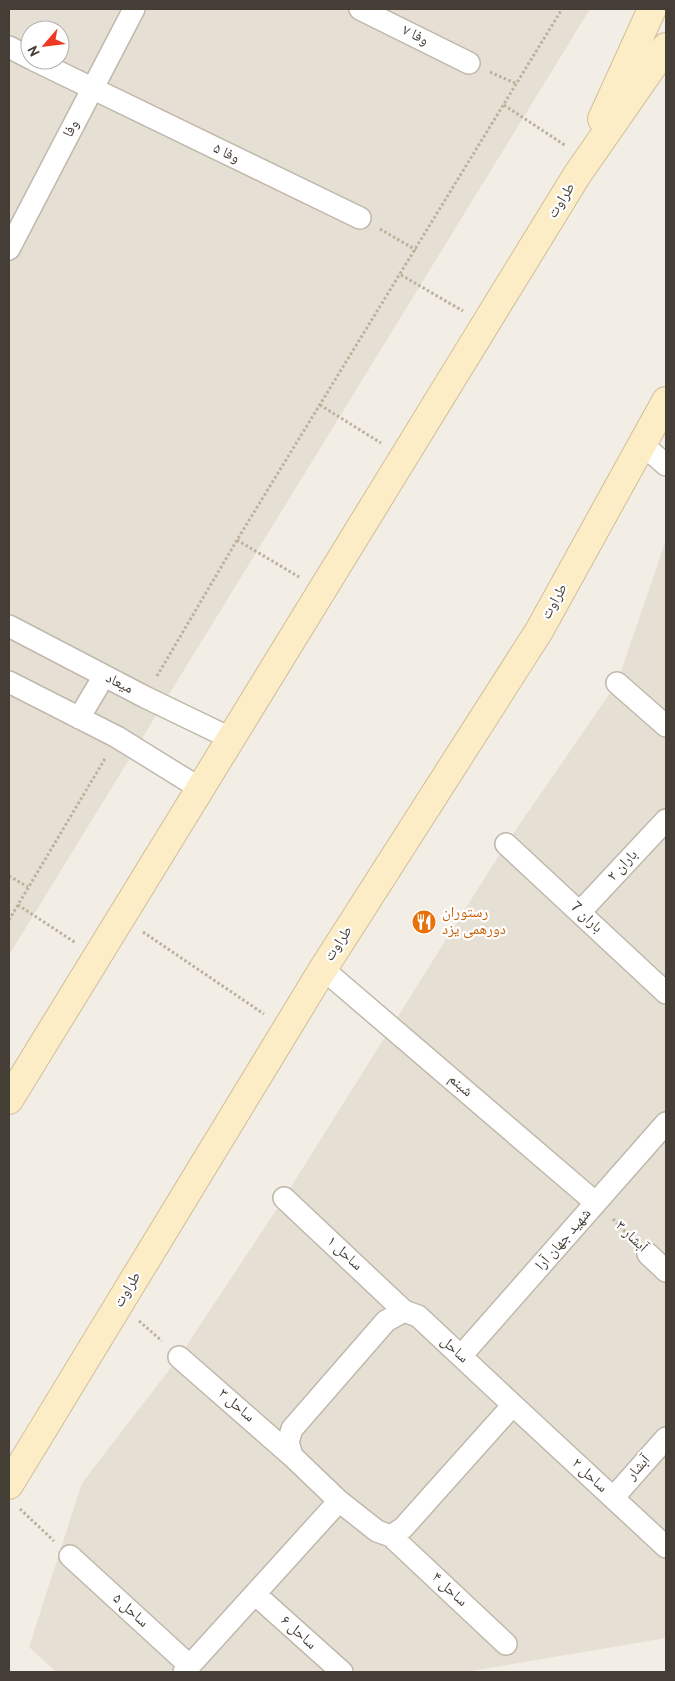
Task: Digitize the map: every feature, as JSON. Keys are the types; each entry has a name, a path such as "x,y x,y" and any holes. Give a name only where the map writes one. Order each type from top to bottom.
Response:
{"main road":[{"path":"577,175 627,60 652,9"},
{"name":"طراوت","path":"9,1100 577,175 666,47"},
{"name":"طراوت","path":"12,1495 119,1304 323,969 539,631 666,401"}],"street":[{"name":"وفا","path":"9,249 134,9"},
{"name":"وفا ۷","path":"360,9 469,63"},
{"name":"وفا ۵","path":"54,70 360,218"},
{"path":"642,444 666,465"},
{"name":"میعاد","path":"9,626 145,697 230,738"},
{"path":"79,718 104,676"},
{"path":"9,682 117,737 201,789"},
{"path":"617,683 666,726"},
{"name":"باران ۲","path":"580,912 666,820"},
{"name":"باران 7","path":"506,844 666,993"},
{"name":"شبنم","path":"323,969 596,1203"},
{"name":"شهید جهان آرا","path":"461,1356 666,1123"},
{"name":"ساحل ۱","path":"284,1198 404,1311"},
{"name":"آبشار ۳","path":"648,1254 666,1271"},
{"path":"404,1311 386,1321 292,1429 288,1442 292,1456 339,1501 377,1531 391,1536 403,1528 512,1405"},
{"name":"ساحل","path":"404,1311 418,1316 512,1405"},
{"name":"ساحل ۳","path":"179,1357 292,1456"},
{"name":"ساحل ۲","path":"512,1405 666,1547"},
{"name":"آبشار","path":"613,1498 666,1438"},
{"path":"187,1669 339,1501"},
{"name":"ساحل ۴","path":"391,1536 506,1644"},
{"name":"ساحل ۵","path":"70,1556 187,1669"},
{"name":"ساحل ۶","path":"254,1594 342,1672"}],"path":[{"path":"145,697 237,540 401,275 562,9"},
{"path":"469,63 517,84"},
{"path":"360,218 416,250"},
{"path":"401,275 486,324"},
{"path":"320,405 404,457"},
{"path":"237,540 321,591"},
{"path":"9,920 117,737"},
{"path":"9,876 28,887"},
{"path":"18,905 98,956"},
{"path":"122,918 286,1030"},
{"name":"آبشار ۳","path":"596,1203 648,1254"},
{"path":"119,1304 179,1357"},
{"path":"12,1495 70,1556"}],"shaded area":[{"path":"9,9 590,9 9,955"},
{"path":"666,540 666,1638 465,1672 56,1672 29,1647 82,1483 179,1357 284,1198 506,844 617,683"}],"place":[{"name":"رستوران دورهمی یزد","path":"424,922"}]}
